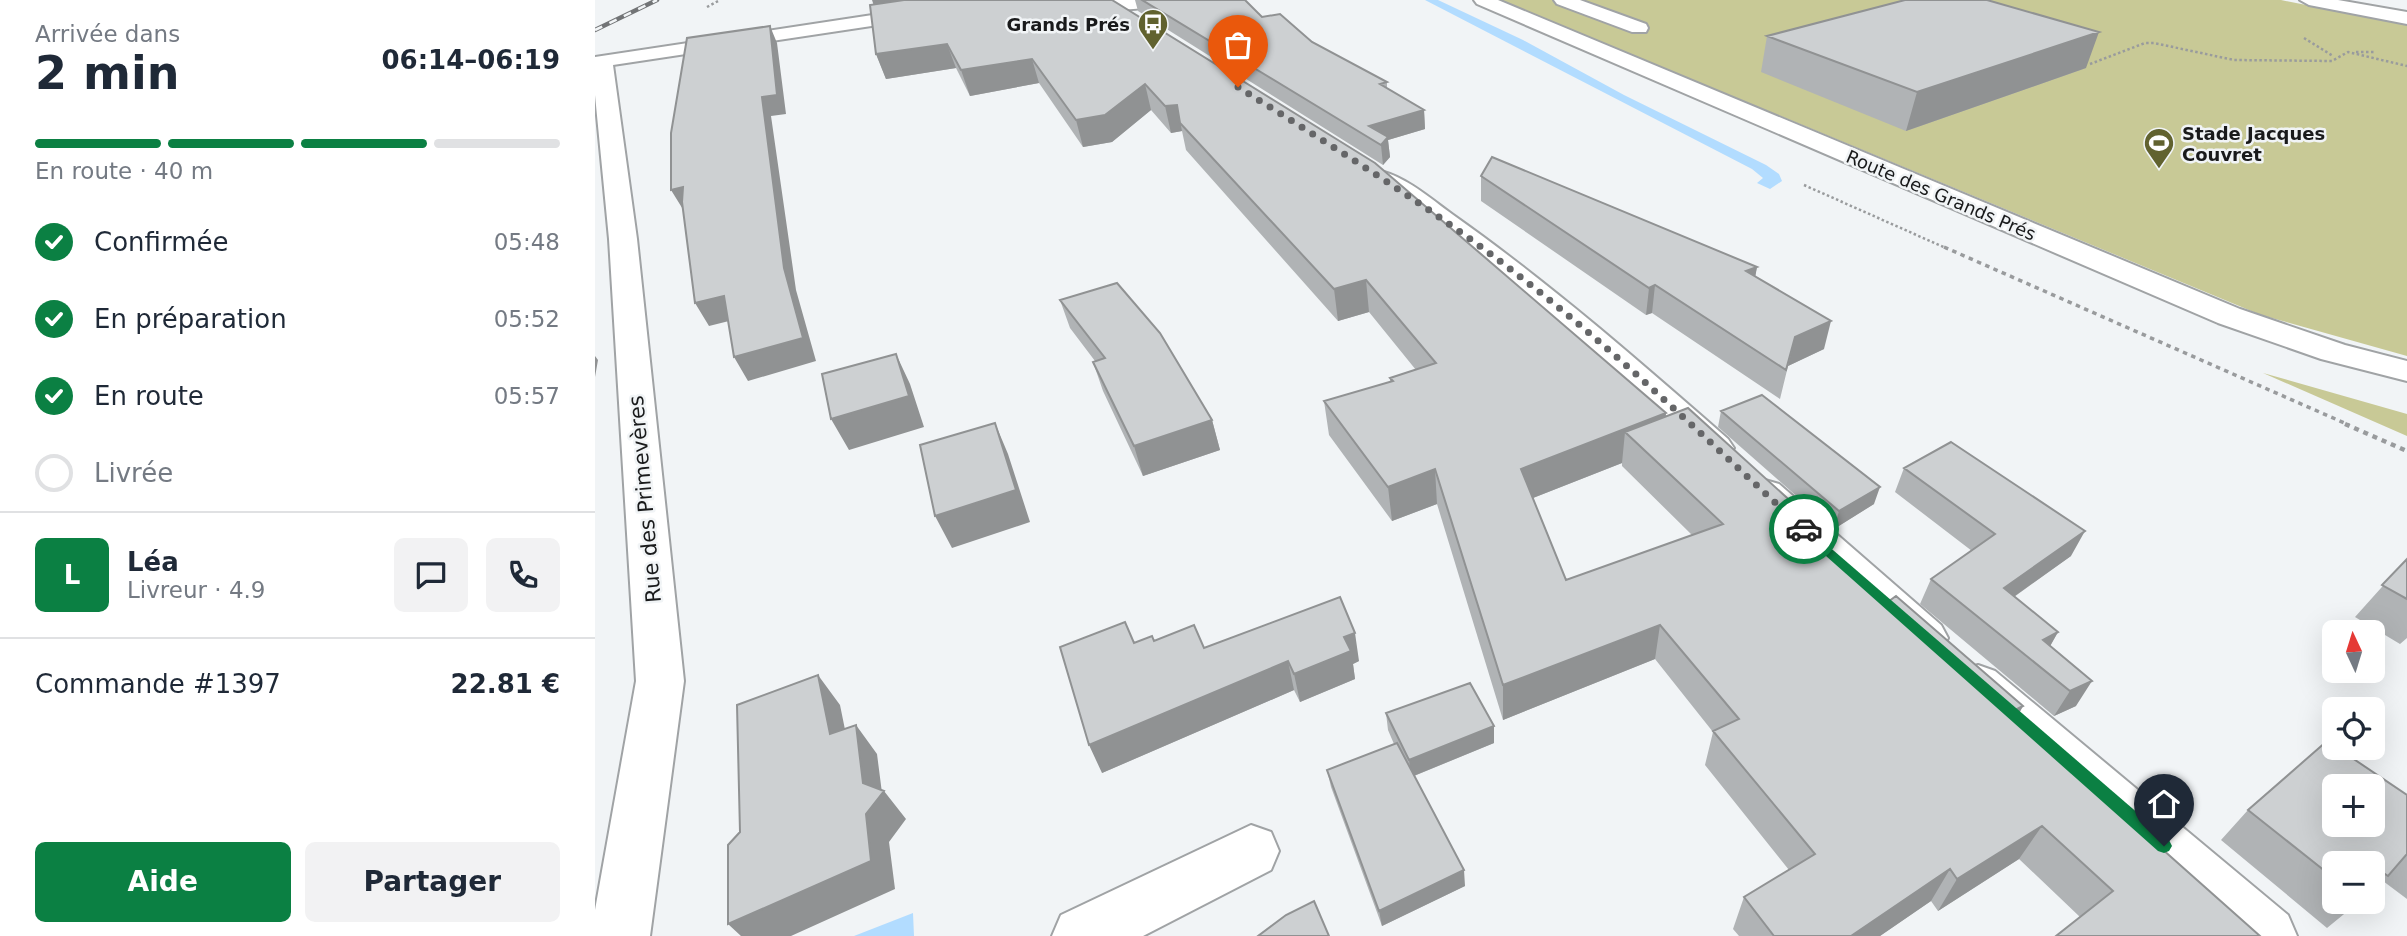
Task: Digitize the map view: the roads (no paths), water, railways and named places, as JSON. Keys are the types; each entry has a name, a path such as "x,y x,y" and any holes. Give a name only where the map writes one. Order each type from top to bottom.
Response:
{"street":[{"path":"1107,3 1160,0"},
{"name":"Route des Grands Prés","path":"1483,0 2229,316 2333,352 2407,371"},
{"path":"1563,0 1639,27"},
{"path":"2309,0 2407,18"},
{"path":"1107,3 1134,23"},
{"name":"Rue des Primevères","path":"620,936 660,681 623,239 602,61 912,15"},
{"path":"1351,159 1440,216 1525,281 1635,375 1893,611 2267,936"},
{"path":"1082,936 1251,851"}],"water":[{"path":"1425,0 1438,0 1523,40 1624,95 1766,165 1779,174 1782,181 1770,189 1757,183 1763,178 1752,169"},
{"path":"913,913 914,936 854,936"}],"railway":[{"path":"595,30 657,0"}],"place":[{"name":"Grands Prés","path":"1153,51"},
{"name":"Stade Jacques Couvret","path":"2159,170"}]}
